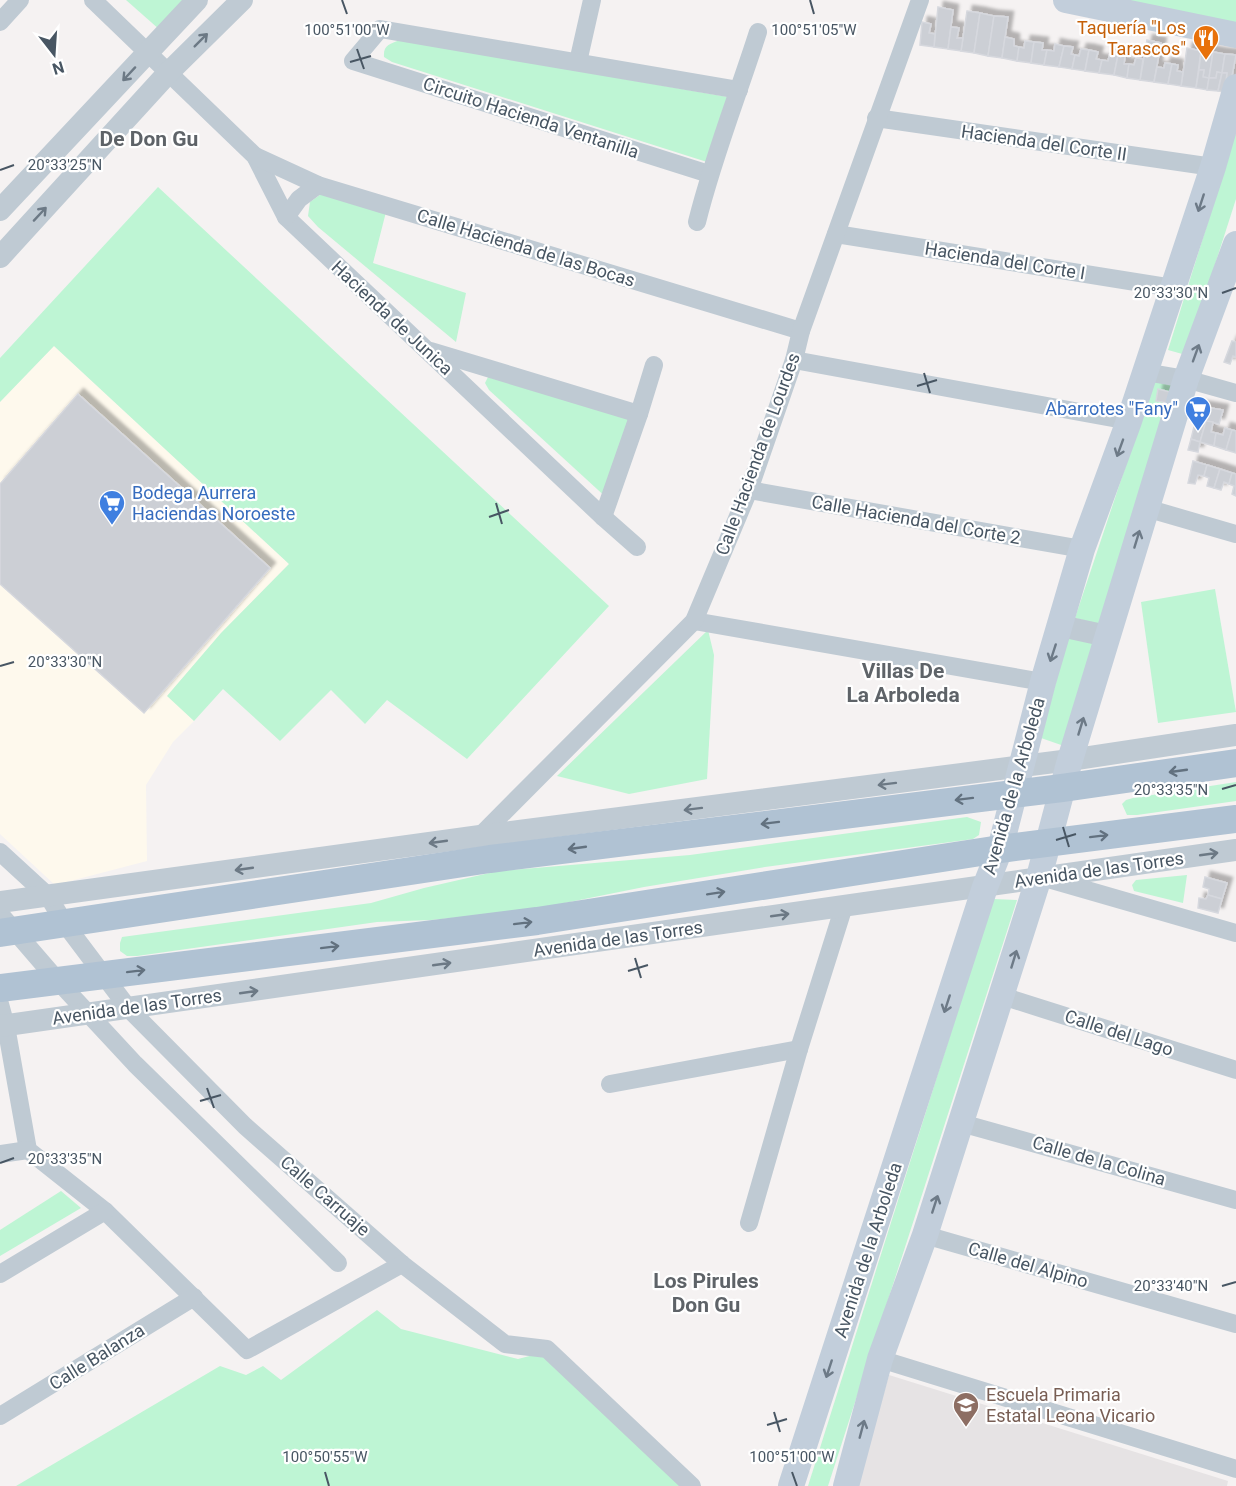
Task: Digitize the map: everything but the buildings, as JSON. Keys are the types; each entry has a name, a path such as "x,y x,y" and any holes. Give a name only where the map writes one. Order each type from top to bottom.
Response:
{"main road":[{"path":"1066,0 1236,34"},
{"name":"Avenida de la Arboleda","path":"791,1486 985,887 1000,849 1082,549 1130,421 1213,167 1236,87"},
{"path":"846,1486 880,1359 925,1235 1039,877 1070,760 1186,380 1234,257"},
{"path":"5,926 65,924 1019,779 1062,788 1236,763"},
{"name":"Avenida de las Torres","path":"0,988 537,921 1000,849 1236,819"}],"street":[{"path":"0,22 20,0"},
{"name":"Hacienda de Junica","path":"93,0 255,156 286,217 603,517 638,547"},
{"path":"0,210 197,0"},
{"path":"0,257 168,73 242,0"},
{"path":"592,0 578,62 739,90"},
{"name":"Calle Hacienda de Lourdes","path":"480,836 694,621 749,490 794,360 801,331 920,0"},
{"name":"Circuito Hacienda Ventanilla","path":"578,62 380,29 353,61 709,174"},
{"path":"697,222 709,174 758,32"},
{"name":"Hacienda del Corte II","path":"876,118 1213,167"},
{"name":"Calle Hacienda de las Bocas","path":"255,156 318,185 801,331"},
{"path":"286,217 299,199 318,185"},
{"name":"Hacienda del Corte I","path":"836,234 1173,288"},
{"path":"426,350 639,414"},
{"path":"794,360 1130,421"},
{"path":"603,517 654,365"},
{"path":"1145,372 1236,393"},
{"name":"Calle Hacienda del Corte 2","path":"749,490 1082,549"},
{"path":"1146,508 1236,534"},
{"path":"694,621 1044,682"},
{"path":"1061,626 1107,636"},
{"path":"0,902 480,836 1019,779 1070,760 1236,735"},
{"name":"Avenida de las Torres","path":"2,1019 129,1009 1236,850"},
{"name":"Calle Carruaje","path":"0,852 48,896 65,924 129,1009 245,1126 402,1264 505,1344 548,1349 692,1486"},
{"path":"1039,877 1236,933"},
{"path":"749,1223 799,1049 844,906"},
{"path":"5,926 135,1064 338,1263"},
{"name":"Calle del Lago","path":"1002,996 1236,1070"},
{"path":"2,1019 28,1150 105,1211 247,1350 402,1264"},
{"path":"610,1084 799,1049"},
{"name":"Calle de la Colina","path":"961,1123 1236,1200"},
{"path":"0,1154 28,1150"},
{"path":"0,1274 105,1211"},
{"name":"Calle del Alpino","path":"925,1235 1236,1324"},
{"name":"Calle Balanza","path":"0,1416 194,1297"},
{"path":"880,1359 1236,1469"}],"shaded area":[{"path":"54,346 289,564 221,633 168,695 194,721 173,742 146,785 147,861 55,885 0,834 0,402"},
{"name":"Escuela Primaria Estatal Leona Vicario","path":"889,1375 1228,1481 1227,1486 857,1486"}],"green space":[{"path":"126,0 187,0 160,30"},
{"path":"1068,0 1236,0 1236,29"},
{"path":"400,40 728,97 707,162 392,62 384,57 385,50"},
{"path":"1236,132 1236,199 1186,355 1168,350"},
{"path":"158,187 609,606 467,759 387,700 365,724 331,690 280,741 223,689 194,721 167,696 221,633 289,564 54,346 0,402 0,358"},
{"path":"324,192 386,212 373,263 466,293 456,342 318,227 308,216 310,202"},
{"path":"490,373 631,418 609,500 489,390 485,383"},
{"path":"1154,381 1178,386 1102,625 1075,618"},
{"path":"1215,589 1236,712 1158,723 1141,602"},
{"path":"708,630 714,655 707,779 629,794 557,776"},
{"path":"1068,637 1096,642 1064,746 1041,738"},
{"path":"1236,782 1236,801 1137,815 1127,815 1122,804 1133,798"},
{"path":"967,817 981,822 979,835 973,839 765,867 644,887 525,911 431,920 377,922 137,956 127,956 120,951 122,937 371,903 498,871 690,855"},
{"path":"1187,875 1183,903 1134,891 1132,885 1136,880"},
{"path":"993,899 1017,900 828,1486 808,1486"},
{"path":"61,1191 81,1208 0,1256 0,1230"},
{"path":"377,1310 401,1329 518,1359 541,1353 682,1486 16,1486 220,1366 246,1375 263,1366 281,1380"}],"place":[{"name":"Taquería \"Los Tarascos\"","path":"1206,61"},
{"name":"Abarrotes \"Fany\"","path":"1198,432"},
{"name":"Bodega Aurrera Haciendas Noroeste","path":"112,526"},
{"name":"Escuela Primaria Estatal Leona Vicario","path":"966,1428"}],"district":[{"name":"De Don Gu","path":"149,139"},
{"name":"Villas De La Arboleda","path":"903,683"},
{"name":"Los Pirules Don Gu","path":"706,1293"}]}
